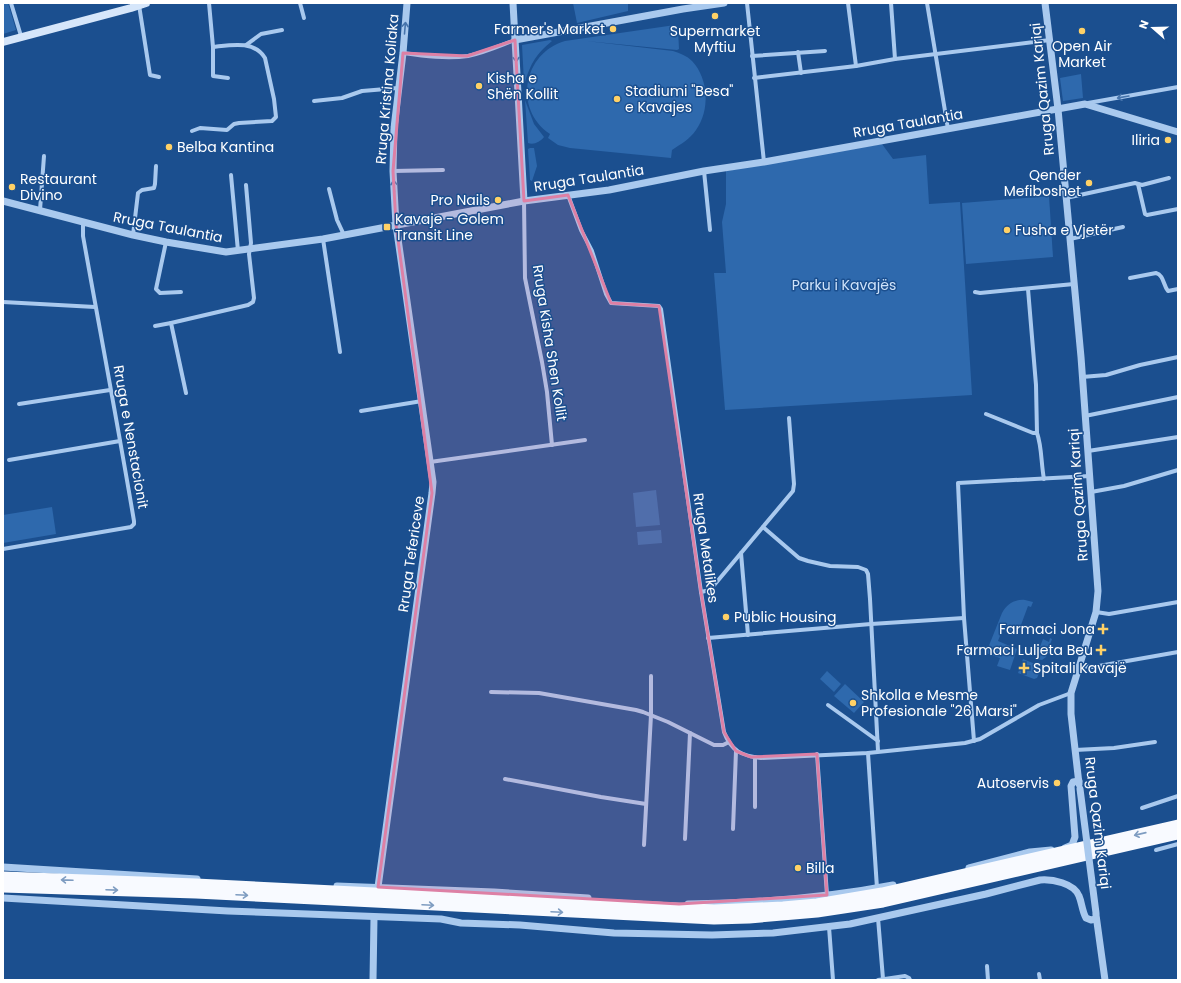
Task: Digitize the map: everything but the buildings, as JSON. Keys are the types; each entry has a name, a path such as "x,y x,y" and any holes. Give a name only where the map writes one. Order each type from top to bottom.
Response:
{"highway":[{"path":"3,877 196,884 714,910 782,907 823,903 882,893 1178,825"},
{"path":"3,887 196,893 706,918 749,918 817,912 883,902 1178,834"},
{"path":"278,884 282,886 312,888 318,891"}],"main road":[{"path":"3,42 130,6 143,4"}],"street":[{"path":"209,3 213,46 213,76 228,78"},
{"path":"300,3 304,18"},
{"name":"Rruga Kristina Koliaka","path":"396,225 392,171 394,128 403,54 407,3"},
{"name":"Rruga Kisha Shen Kollit","path":"513,3 524,201 525,278 547,392 552,444"},
{"path":"403,54 444,57 467,56 495,48 515,40 704,5 724,3"},
{"path":"747,3 764,162"},
{"path":"848,3 856,66"},
{"path":"891,3 895,59"},
{"path":"927,3 948,129"},
{"name":"Rruga Qazim Kariqi","path":"1046,3 1058,109 1074,284 1098,591 1096,612 1078,666 1071,693 1071,714 1105,980"},
{"path":"13,4 21,36"},
{"path":"143,4 150,75 159,78"},
{"path":"246,45 261,34 282,30"},
{"path":"754,78 1050,40"},
{"path":"192,131 200,128 227,130 234,124 272,121 275,119 276,113 274,99 265,58 262,52 241,44 213,46"},
{"path":"752,56 825,51"},
{"path":"798,52 801,73"},
{"path":"1085,104 1178,87"},
{"path":"314,100 342,98 362,91 398,88"},
{"name":"Rruga Taulantia","path":"3,201 133,235 226,252 344,235 524,201 609,190 704,171 764,162 1085,104 1178,132"},
{"path":"40,210 44,156"},
{"path":"133,235 138,193 142,190 154,188 156,184 156,166"},
{"path":"392,171 443,170"},
{"path":"704,171 710,230"},
{"path":"231,175 238,251"},
{"path":"1066,198 1135,183 1142,185 1169,178"},
{"path":"1138,184 1145,214 1147,215 1178,209"},
{"path":"155,326 248,305 253,302 254,294 249,254 250,243 246,185"},
{"path":"329,189 337,220 344,235"},
{"name":"Rruga Metalikes","path":"568,195 581,230 592,251 606,294 611,303 660,306 661,309 708,638 724,732 736,751"},
{"name":"Rruga e Nenstacionit","path":"3,548 131,527 134,524 83,236 83,222"},
{"name":"Rruga Tefericeve","path":"378,887 432,492 432,471 429,462 422,401 396,225"},
{"path":"1070,239 1123,227"},
{"path":"323,238 340,352"},
{"path":"166,242 156,289 160,293 181,292"},
{"path":"1130,278 1156,273 1161,276 1165,288 1168,291 1178,289"},
{"path":"975,292 980,293 1074,284"},
{"path":"1028,289 1036,385 1037,433 1040,440 1044,479"},
{"path":"3,302 95,307"},
{"path":"171,323 186,393"},
{"path":"1082,377 1106,375 1140,365 1178,357"},
{"path":"19,404 110,390"},
{"path":"1085,416 1178,398"},
{"path":"361,411 422,401"},
{"path":"986,414 1033,433 1037,433"},
{"path":"701,592 710,590 794,488 789,418"},
{"path":"1088,451 1178,437"},
{"path":"429,462 585,440"},
{"path":"9,460 120,441"},
{"path":"1091,492 1124,486 1178,470"},
{"path":"974,741 964,618 958,482 1090,476"},
{"path":"763,527 800,558 830,566 858,567 866,570 868,574 878,751"},
{"path":"741,553 748,635"},
{"path":"1096,612 1109,614 1178,602"},
{"path":"708,638 871,624 964,618"},
{"path":"1078,666 1093,667 1178,652"},
{"path":"644,845 651,714 651,676"},
{"path":"491,692 539,693 636,710 651,714 714,745 723,745 729,742"},
{"path":"734,829 736,751 755,757 868,752 974,741 1039,705 1071,693"},
{"path":"828,705 878,741"},
{"path":"685,839 690,733"},
{"path":"1075,750 1114,748 1155,742"},
{"path":"868,752 877,888"},
{"path":"817,754 827,895"},
{"path":"755,757 755,807"},
{"path":"506,779 646,804"},
{"path":"3,867 278,884 494,892 679,904 780,900 877,888 941,876 1030,852 1069,847 1072,845 1075,837 1071,786 1073,782 1079,785"},
{"path":"1142,808 1178,796"},
{"path":"1156,850 1178,844"},
{"path":"3,898 374,918 441,919 461,923 520,925 614,933 752,935 829,927 878,918 986,894 1040,880 1048,880 1057,881 1075,890 1079,896 1086,918 1091,920 1096,916"},
{"path":"373,980 374,918"},
{"path":"878,918 880,979 905,976 910,980"},
{"path":"829,927 833,980"},
{"path":"987,966 988,980"},
{"path":"1039,974 1040,980"}],"highlighted area":[{"path":"515,40 524,201 568,195 611,303 659,306 701,592 724,732 736,751 751,757 817,754 827,895 679,904 378,887 432,493 396,225 393,171 403,53 467,56"}],"green space":[{"path":"3,3 8,3 16,30 3,34"},
{"path":"573,3 628,3 628,11 577,23"},
{"name":"Stadiumi \"Besa\" e Kavajes","path":"675,25 678,29 679,49 677,50 586,41 673,51 688,58 698,68 702,77 706,95 704,114 694,133 672,150 671,158 570,148 558,145 548,138 550,134 538,123 531,111 527,97 528,83 532,69 540,57 551,47 565,41"},
{"path":"550,40 552,41 535,59 524,82 522,45"},
{"path":"1081,74 1083,98 1063,101 1060,78"},
{"path":"525,100 534,124 544,137 539,142 530,144 528,143"},
{"name":"Parku i Kavajës","path":"882,144 893,159 926,155 929,204 960,202 972,395 725,410 714,273 726,273 722,222 726,204 726,171"},
{"path":"534,148 537,166 532,181 530,180 528,149"},
{"name":"Fusha e Vjetër","path":"1049,196 1053,257 966,264 962,203"},
{"path":"656,490 660,525 636,527 633,493"},
{"path":"52,507 56,534 3,543 3,515"},
{"path":"661,530 662,543 638,545 637,532"},
{"path":"1018,600 1033,602 1031,607 1028,606 1018,633 1003,628 998,641 1017,649 1010,670 997,666 1000,658 986,653 1002,613 1006,607 1012,603"},
{"path":"1050,638 1052,639 1046,657 1042,660 1035,659 1043,639 1049,642"},
{"path":"1023,659 1040,666 1041,669 1037,678 1034,679 1018,673"},
{"path":"827,671 841,684 834,692 820,679"},
{"path":"845,684 864,702 854,713 834,696"}],"place":[{"name":"Supermarket Myftiu","path":"715,16"},
{"name":"Farmer's Market","path":"613,29"},
{"name":"Open Air Market","path":"1082,31"},
{"name":"Kisha e Shën Kollit","path":"479,86"},
{"name":"Stadiumi \"Besa\" e Kavajes","path":"617,99"},
{"name":"Iliria","path":"1168,140"},
{"name":"Belba Kantina","path":"169,147"},
{"name":"Qender Mefiboshet","path":"1089,183"},
{"name":"Restaurant Divino","path":"12,187"},
{"name":"Pro Nails","path":"498,200"},
{"name":"Kavaje - Golem Transit Line","path":"387,227"},
{"name":"Fusha e Vjetër","path":"1007,230"},
{"name":"Public Housing","path":"726,617"},
{"name":"Farmaci Jona","path":"1103,629"},
{"name":"Farmaci Luljeta Beu","path":"1101,650"},
{"name":"Spitali Kavajë","path":"1024,668"},
{"name":"Shkolla e Mesme Profesionale \"26 Marsi\"","path":"853,703"},
{"name":"Autoservis","path":"1057,783"},
{"name":"Billa","path":"798,868"}]}
